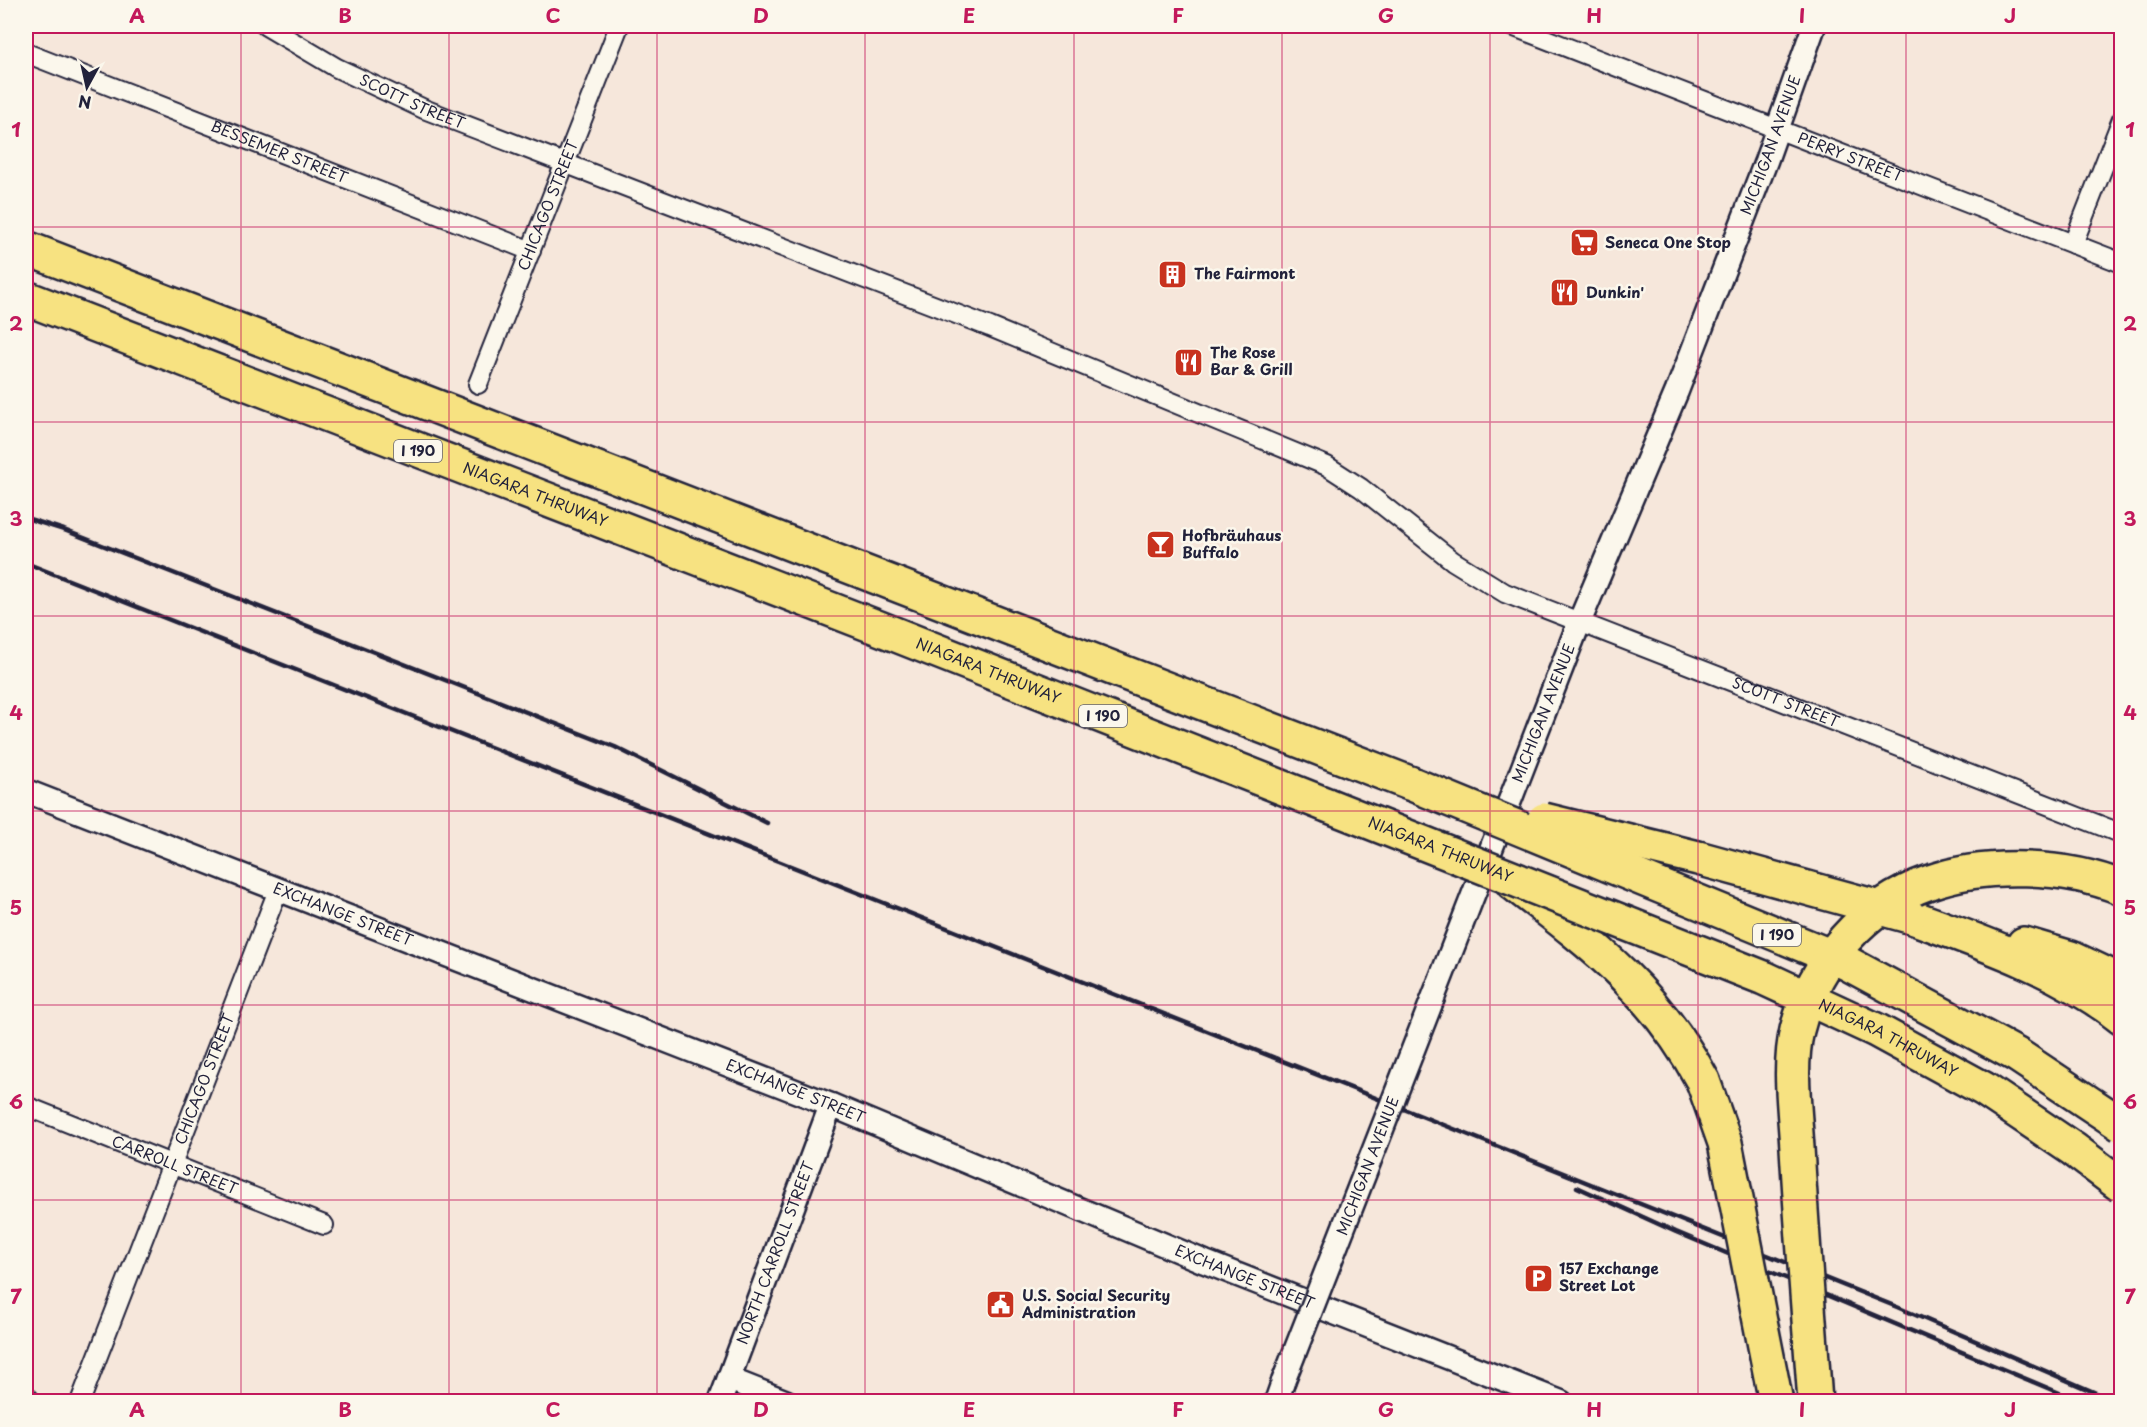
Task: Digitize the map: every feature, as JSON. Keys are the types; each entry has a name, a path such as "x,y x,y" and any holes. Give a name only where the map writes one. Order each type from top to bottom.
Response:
{"highway":[{"name":"I 190","path":"26,248 1412,784 1847,963 2017,1055 2121,1125"},
{"name":"NIAGARA THRUWAY","path":"26,298 890,632 1764,978 1876,1030 1983,1089 2073,1149 2121,1186"},
{"path":"1412,784 2071,958 2121,982"},
{"path":"1815,1401 1797,1150 1794,1053 1797,1030 1816,979 1848,935 1881,905 1908,889 1946,876 1994,869 2047,871 2109,882 2121,888"},
{"path":"1503,875 1622,971 1653,1004 1683,1043 1703,1081 1725,1143 1776,1401"},
{"path":"1909,916 2023,961 2073,986 2121,1018"}],"street":[{"name":"SCOTT STREET","path":"266,26 337,68 414,104 565,165 990,327 1327,466 1361,488 1453,561 1505,593 2121,834"},
{"name":"CHICAGO STREET","path":"478,384 619,26"},
{"name":"PERRY STREET","path":"1512,26 2121,263"},
{"name":"MICHIGAN AVENUE","path":"1280,1391 1579,623 1677,391 1814,26"},
{"name":"BESSEMER STREET","path":"26,53 531,251"},
{"path":"2073,244 2121,119"},
{"name":"EXCHANGE STREET","path":"26,791 831,1106 1205,1262 1562,1401"},
{"name":"CHICAGO STREET","path":"80,1401 278,890"},
{"name":"CARROLL STREET","path":"26,1106 324,1225"},
{"name":"NORTH CARROLL STREET","path":"720,1401 831,1106"},
{"path":"729,1379 787,1401"}],"railway":[{"path":"26,518 64,530 615,747 767,823"},
{"path":"26,563 1449,1127 1897,1307 2117,1402"},
{"path":"1577,1187 1676,1232 2081,1402"}],"place":[{"name":"Seneca One Stop","path":"1584,243"},
{"name":"The Fairmont","path":"1173,274"},
{"name":"Dunkin'","path":"1565,293"},
{"name":"The Rose Bar & Grill","path":"1189,362"},
{"name":"Hofbräuhaus Buffalo","path":"1161,545"},
{"name":"157 Exchange Street Lot","path":"1538,1278"},
{"name":"U.S. Social Security Administration","path":"1001,1305"}]}
